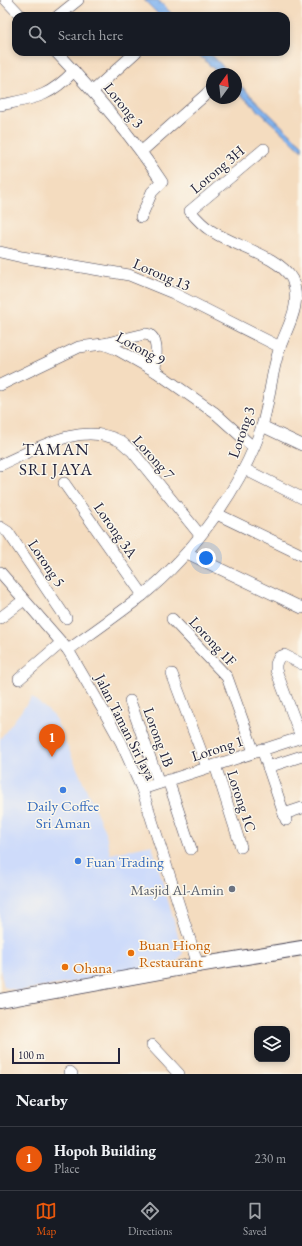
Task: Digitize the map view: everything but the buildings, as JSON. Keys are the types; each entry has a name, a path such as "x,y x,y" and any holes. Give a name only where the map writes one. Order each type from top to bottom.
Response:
{"main road":[{"path":"0,1001 198,965 302,948"}],"street":[{"path":"6,0 18,12"},
{"path":"63,12 78,0"},
{"name":"Lorong 3","path":"60,56 93,91 142,151 162,182 152,192 141,217"},
{"path":"93,91 132,56"},
{"path":"0,105 33,99 45,95 74,71"},
{"path":"142,151 206,94"},
{"name":"Lorong 3H","path":"190,211 264,149"},
{"name":"Lorong 3","path":"19,679 64,647 143,595 176,565 217,514 244,469 262,426 280,347 297,310 298,300 296,289 292,278 278,263 210,230 190,211"},
{"name":"Lorong 13","path":"0,252 129,275 173,293 280,347"},
{"path":"103,344 145,334 150,335 155,340 156,345 155,371"},
{"name":"Lorong 9","path":"0,385 79,347 103,344 116,349 155,371 215,414 253,447"},
{"path":"262,426 302,445"},
{"name":"Lorong 7","path":"0,465 52,441 90,434 108,436 121,442 132,451 200,535"},
{"path":"244,469 302,498"},
{"name":"Lorong 3A","path":"64,483 143,595"},
{"path":"217,514 302,555"},
{"name":"Lorong 5","path":"0,527 8,532 66,618"},
{"path":"187,553 302,608"},
{"name":"Jalan Taman Sri Jaya","path":"0,572 64,647 121,742 142,789 198,965"},
{"path":"0,618 24,600"},
{"name":"Lorong 1F","path":"172,619 227,677 258,750 268,767 285,817 302,808"},
{"path":"302,664 284,655 279,657 276,670 302,737"},
{"name":"Lorong 1C","path":"172,674 211,766 241,847"},
{"name":"Lorong 1B","path":"130,701 191,850"},
{"name":"Lorong 1","path":"142,789 258,750 302,737"},
{"path":"268,767 302,756"},
{"path":"152,1045 179,1074"}],"shaded area":[{"path":"32,697 54,716 106,834 110,854 152,845 183,953 174,966 19,991 4,987 0,969 0,739"}],"water":[{"path":"144,0 158,0 170,12 156,12"},
{"path":"200,56 213,56 224,68 213,68"},
{"path":"242,87 302,144 302,151 242,96"}],"place":[{"name":"Hopoh Building","path":"52,757"},
{"name":"Daily Coffee Sri Aman","path":"63,790"},
{"name":"Fuan Trading","path":"78,861"},
{"name":"Masjid Al-Amin","path":"232,889"},
{"name":"Buan Hiong Restaurant","path":"131,953"},
{"name":"Ohana","path":"65,967"}],"district":[{"name":"TAMAN SRI JAYA","path":"56,459"}]}
